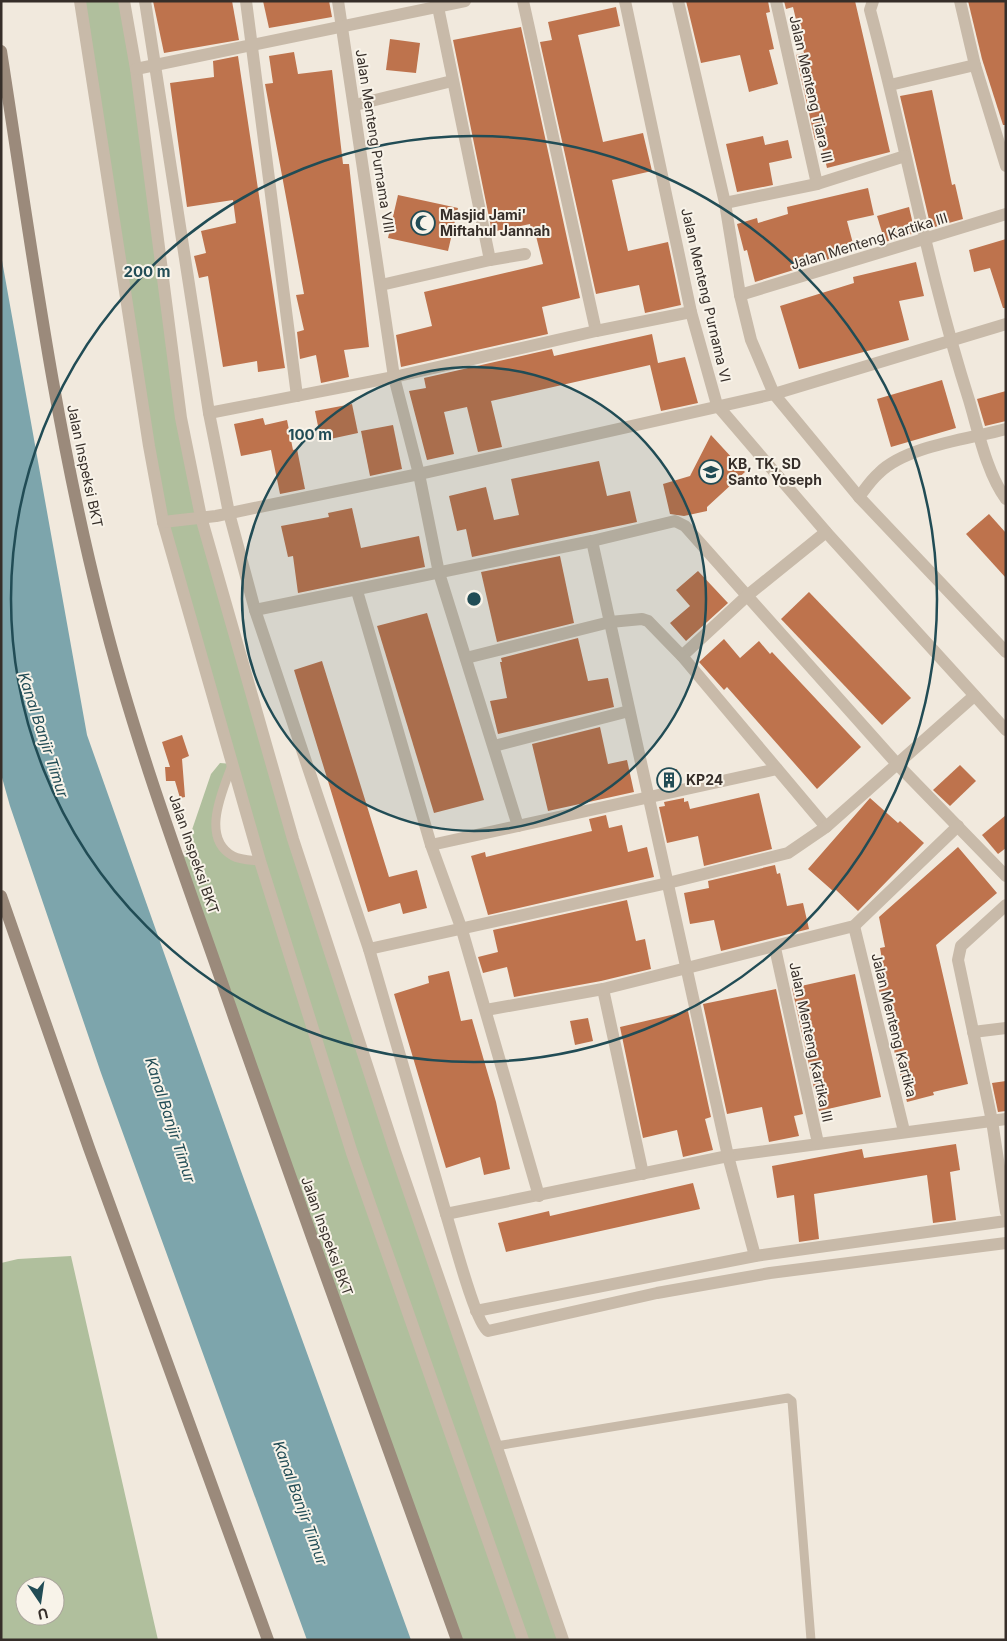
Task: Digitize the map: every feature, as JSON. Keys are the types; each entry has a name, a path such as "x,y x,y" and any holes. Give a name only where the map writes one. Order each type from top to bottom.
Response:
{"street":[{"path":"80,1 149,446 163,522 260,861 352,1154 523,1640"},
{"path":"124,1 136,69 181,418 201,517 293,839 395,1151 564,1640"},
{"path":"145,1 209,413 229,513 255,610 370,949 446,1214 483,1327 488,1331 657,1292 770,1273 1006,1243"},
{"path":"246,1 297,396"},
{"name":"Jalan Menteng Purnama VIII","path":"338,1 394,377 420,474 439,573 518,826"},
{"path":"136,69 156,63 465,1"},
{"path":"523,1 596,331"},
{"name":"Jalan Menteng Purnama VI","path":"626,1 691,312 717,405 826,532 1006,730"},
{"path":"678,1 725,203 740,296 768,395 859,497 1006,652"},
{"name":"Jalan Menteng Tiara III","path":"776,1 817,184"},
{"path":"873,1 870,10 890,85 924,240 950,340 994,478 1006,499"},
{"path":"960,1 975,65 1006,166"},
{"path":"438,7 490,260"},
{"name":"Jalan Inspeksi BKT","path":"1,51 52,380 86,544 119,673 150,771 233,1012 457,1640"},
{"path":"890,85 975,65"},
{"path":"354,105 452,81"},
{"path":"725,203 817,184 905,156"},
{"name":"Jalan Menteng Kartika III","path":"740,296 1006,214"},
{"path":"381,284 525,254"},
{"path":"209,413 394,377 596,331 691,312"},
{"path":"163,522 229,513 420,474 717,405 768,395 1006,324"},
{"path":"859,497 879,472 901,458 926,449 1006,429"},
{"path":"255,610 592,541 675,521 685,526 898,765 1006,876"},
{"path":"682,656 748,595 826,532"},
{"path":"592,541 728,1156 756,1256"},
{"path":"357,590 431,845 462,930 539,1196"},
{"path":"466,658 610,622 642,619 648,621 682,656 826,827"},
{"path":"370,949 668,883 788,853 826,827 974,696"},
{"path":"494,746 629,711"},
{"path":"431,845 777,769"},
{"path":"486,1010 603,989 775,948 854,926 958,826"},
{"path":"1,896 89,1148 268,1640"},
{"path":"1006,905 961,946 958,960 992,1121 1006,1212"},
{"name":"Jalan Menteng Kartika","path":"854,926 904,1132"},
{"name":"Jalan Menteng Kartika III","path":"775,948 818,1143"},
{"path":"603,989 643,1174"},
{"path":"974,1032 1006,1028"},
{"path":"446,1214 728,1156 1006,1119"},
{"path":"476,1310 756,1256 1006,1221"}],"lane":[{"path":"233,764 216,815 217,832 223,847 233,856 260,861"},
{"path":"496,1446 788,1398 792,1401 810,1640"}],"green space":[{"path":"79,1 124,1 136,69 181,418 199,523 293,839 423,1233 565,1640 458,1640 272,1123 181,862 211,774 220,763 233,764 217,813 216,826 218,838 223,848 233,856 260,861 314,1032 212,693 149,446"},
{"path":"71,1256 158,1640 1,1640 1,1263 18,1259"}],"water":[{"name":"Kanal Banjir Timur","path":"1,255 87,735 241,1171 411,1640 307,1640 101,1073 10,806 1,774"}],"building":[{"path":"153,1 232,1 239,40 164,53"},
{"path":"263,1 329,1 332,17 269,28"},
{"path":"686,1 768,1 770,12 766,13 774,49 769,50 778,84 749,92 740,55 701,63"},
{"path":"784,1 855,1 890,152 827,168 820,139 815,140 796,55 804,53 793,7 786,9"},
{"path":"968,1 1006,1 1006,125 1003,125 982,59"},
{"path":"616,7 620,26 578,35 603,142 643,133 652,171 612,180 628,251 668,242 681,305 645,313 639,285 596,294 540,42 552,40 548,22"},
{"path":"521,27 580,298 542,307 548,334 401,367 396,335 432,326 424,292 543,264 536,236 533,236 530,224 492,232 453,40"},
{"path":"390,39 420,43 416,73 386,70"},
{"path":"294,52 298,74 332,70 343,164 349,164 369,347 344,350 349,377 321,383 316,355 300,359 297,332 304,330 296,295 304,294 265,84 273,83 269,56"},
{"path":"238,56 285,368 258,372 257,361 223,367 208,276 199,278 194,256 206,253 201,231 236,223 233,200 187,207 170,83 214,77 213,61"},
{"path":"932,90 952,185 955,184 963,219 931,228 900,96"},
{"path":"763,136 765,145 788,140 792,158 769,163 773,185 737,192 726,144"},
{"path":"868,188 874,215 847,221 855,251 755,282 747,250 744,251 737,224 757,218 758,223 788,214 787,207"},
{"name":"Masjid Jami' Miftahul Jannah","path":"398,195 458,208 448,251 388,238"},
{"path":"909,207 915,233 885,242 877,216"},
{"path":"1006,239 1006,308 1003,308 990,268 974,272 969,250"},
{"path":"916,262 924,296 899,301 909,340 799,369 780,306 854,283 853,277"},
{"path":"652,334 658,363 685,357 698,403 661,411 650,365 491,401 502,447 478,452 467,407 444,412 454,454 427,460 409,391 426,388 424,378 552,349 554,356"},
{"path":"942,380 956,428 891,447 877,399"},
{"path":"1006,391 1006,421 985,426 977,399"},
{"path":"352,404 358,433 321,441 315,411"},
{"path":"263,418 265,425 287,420 293,450 297,449 305,489 280,494 271,450 241,456 234,424"},
{"path":"393,425 402,469 370,476 361,431"},
{"name":"KB, TK, SD Santo Yoseph","path":"711,435 745,472 707,507 707,511 684,516 670,514 663,484 690,476"},
{"path":"599,461 607,496 630,491 637,522 472,557 466,529 457,531 449,496 486,487 494,520 519,515 511,479"},
{"path":"352,508 361,548 419,536 425,567 298,593 293,556 288,557 281,526 329,517 328,513"},
{"path":"989,514 1006,533 1006,578 966,534"},
{"path":"560,556 574,623 497,642 481,572"},
{"path":"698,571 728,603 686,641 670,623 690,606 676,590"},
{"path":"809,592 911,698 882,725 781,619"},
{"path":"427,613 484,800 434,813 377,626"},
{"path":"578,638 588,681 608,678 614,707 498,734 490,701 507,698 500,662 502,662 501,658"},
{"path":"724,639 740,658 759,641 770,654 772,652 861,747 817,789 727,687 724,690 699,662"},
{"path":"322,661 389,877 417,870 427,908 403,914 400,903 368,912 294,670"},
{"path":"600,727 608,764 627,760 634,792 548,811 532,744"},
{"path":"182,735 189,756 182,759 185,797 180,798 175,781 166,781 165,767 170,767 162,742"},
{"path":"960,765 976,781 950,806 933,790"},
{"name":"KP24","path":"677,769 680,782 661,786 658,773"},
{"path":"759,793 772,849 704,866 698,836 667,843 659,807 665,806 664,802 684,798 684,802 688,801 690,809"},
{"path":"870,798 898,823 900,821 924,843 858,911 835,889 833,891 808,869"},
{"path":"606,815 609,828 622,825 628,852 647,847 654,877 488,915 471,856 485,852 486,857 592,831 589,819"},
{"path":"1006,815 1006,848 998,854 982,835"},
{"path":"958,847 997,893 936,945 968,1084 933,1092 934,1095 907,1102 874,970 874,967 883,965 880,948 885,947 879,917"},
{"path":"775,865 777,874 780,873 787,906 803,903 809,929 721,951 714,920 690,924 684,893 709,888 708,881"},
{"path":"627,900 636,941 645,939 651,969 601,981 514,997 507,967 483,973 478,957 498,952 493,930"},
{"path":"449,971 461,1021 472,1019 496,1102 510,1169 484,1175 480,1157 446,1168 394,994 429,983 428,976"},
{"path":"855,974 881,1097 819,1111 792,988"},
{"path":"776,989 803,1114 794,1116 799,1136 769,1142 762,1107 727,1114 703,1004"},
{"path":"688,1011 711,1117 705,1119 713,1150 683,1157 677,1130 643,1138 620,1027"},
{"path":"588,1018 593,1041 575,1045 570,1021"},
{"path":"1006,1081 1006,1111 998,1112 992,1083"},
{"path":"956,1144 960,1170 950,1172 956,1220 933,1223 927,1175 814,1194 819,1239 799,1242 794,1195 777,1198 772,1166 862,1149 864,1158"},
{"path":"693,1183 700,1209 506,1252 498,1223 549,1211 550,1216"}],"place":[{"name":"Masjid Jami' Miftahul Jannah","path":"423,223"},
{"name":"KB, TK, SD Santo Yoseph","path":"711,472"},
{"name":"KP24","path":"669,780"}]}
